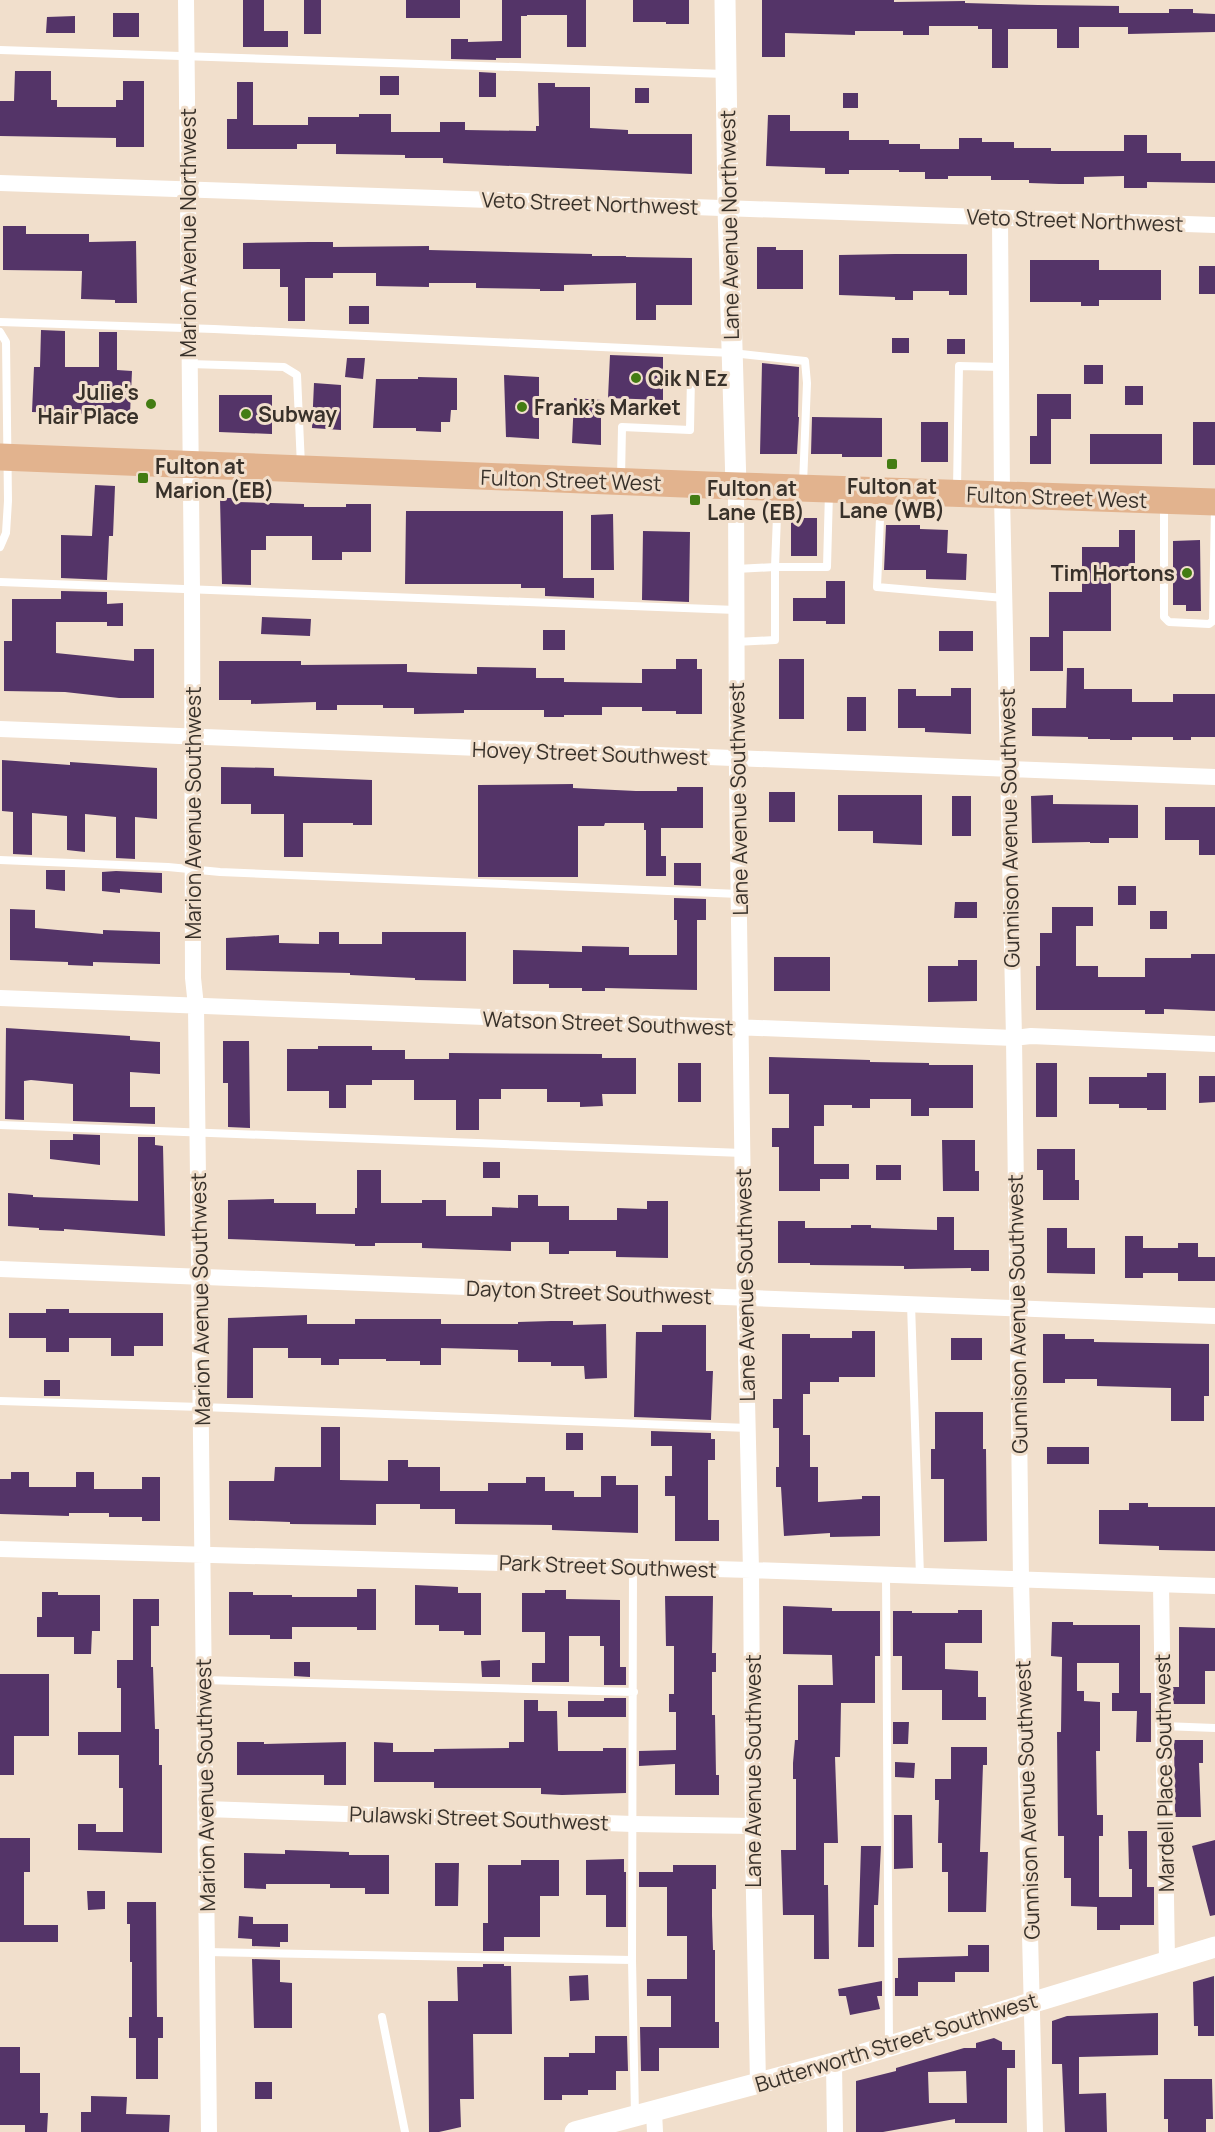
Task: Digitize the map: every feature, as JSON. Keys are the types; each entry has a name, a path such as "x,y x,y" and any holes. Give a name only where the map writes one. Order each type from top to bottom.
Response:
{"main road":[{"name":"Fulton Street West","path":"4,457 804,489 1215,502"}],"street":[{"name":"Marion Avenue Northwest","path":"186,0 190,465"},
{"name":"Lane Avenue Northwest","path":"725,0 736,486"},
{"name":"Veto Street Northwest","path":"0,183 1215,225"},
{"name":"Gunnison Avenue Southwest","path":"1000,218 1002,496 1014,1038 1021,1579 1035,2132"},
{"name":"Marion Avenue Southwest","path":"190,465 193,978 196,1006 198,1132 209,2132"},
{"name":"Lane Avenue Southwest","path":"736,486 736,758 752,1570 752,1826 759,2083"},
{"name":"Hovey Street Southwest","path":"0,729 1215,777"},
{"name":"Watson Street Southwest","path":"0,998 741,1028 1215,1044"},
{"name":"Dayton Street Southwest","path":"0,1269 1215,1316"},
{"name":"Park Street Southwest","path":"0,1549 752,1570 1215,1586"},
{"name":"Mardell Place Southwest","path":"1161,1585 1167,1960"},
{"name":"Pulawski Street Southwest","path":"206,1809 752,1826"},
{"name":"Butterworth Street Southwest","path":"575,2132 648,2120 759,2083 834,2063 1215,1947"},
{"path":"834,2063 835,2132"}],"lane":[{"path":"0,50 726,74"},
{"path":"0,322 189,328 732,353 805,361 807,384 804,489 775,567 775,640 736,642"},
{"path":"0,332 6,342 4,457 6,533 0,547"},
{"path":"189,364 284,367 293,371 297,375 301,470"},
{"path":"957,494 958,366 1001,367"},
{"path":"621,482 622,427 690,430 691,376 733,375"},
{"path":"736,569 827,567 828,520 804,489"},
{"path":"881,491 877,588 1004,598"},
{"path":"1164,501 1164,617 1169,622 1209,624 1214,621 1215,502"},
{"path":"0,582 736,610"},
{"path":"0,860 739,894"},
{"path":"0,1125 743,1153"},
{"path":"911,1304 920,1576"},
{"path":"0,1401 748,1428"},
{"path":"633,1567 632,1960 648,2120"},
{"path":"886,1575 890,2046"},
{"path":"204,1680 634,1692"},
{"path":"1163,1726 1215,1728"},
{"path":"207,1952 632,1960"},
{"path":"382,2017 405,2132"}],"building":[{"path":"243,0 264,0 264,31 288,31 288,47 243,47"},
{"path":"304,0 321,0 321,34 304,34"},
{"path":"406,0 460,0 460,18 406,18"},
{"path":"502,0 586,0 586,47 567,47 567,15 527,15 521,16 521,58 451,59 451,39 468,39 468,42 502,41"},
{"path":"633,0 689,0 689,24 633,22"},
{"path":"762,0 965,1 965,3 1119,6 1119,13 1169,13 1169,9 1193,9 1193,13 1215,14 1215,32 1128,34 1128,27 1079,27 1079,48 1057,48 1057,29 1008,29 1008,68 992,68 992,29 978,29 978,26 929,26 929,35 903,35 903,31 855,31 855,35 785,33 785,57 762,57"},
{"path":"113,13 139,13 139,37 113,37"},
{"path":"75,16 75,33 46,33 47,17"},
{"path":"15,71 51,71 51,100 57,100 57,107 116,107 116,100 123,100 123,81 144,81 144,147 116,147 116,138 0,136 0,101 14,101"},
{"path":"479,72 496,73 496,97 479,97"},
{"path":"380,76 399,76 399,95 380,95"},
{"path":"237,82 253,82 253,125 308,125 308,117 359,117 359,114 391,114 391,132 440,132 440,122 465,122 465,130 536,131 536,126 539,126 538,83 555,83 555,87 590,87 590,128 628,130 628,134 692,134 692,174 443,163 443,158 336,154 336,144 297,144 297,149 227,149 227,119 237,119"},
{"path":"635,88 649,88 649,103 635,103"},
{"path":"843,93 858,93 858,108 843,108"},
{"path":"768,115 790,115 790,131 849,131 849,140 889,140 889,144 920,144 920,149 959,149 959,138 982,138 982,142 1014,142 1014,148 1051,148 1051,151 1124,151 1124,135 1147,135 1147,153 1181,153 1181,161 1215,161 1215,183 1147,182 1147,188 1124,188 1124,176 1084,177 1084,184 1059,184 1029,183 1029,180 991,180 991,176 948,176 948,179 925,179 925,172 899,172 899,170 849,170 849,174 825,174 825,168 766,166"},
{"path":"3,226 26,226 26,234 89,234 89,242 136,241 137,303 81,299 82,271 3,270"},
{"path":"333,242 333,247 429,246 429,250 692,258 692,305 656,305 656,320 636,320 636,283 564,285 564,291 476,288 476,283 429,283 429,287 376,286 376,273 333,273 333,278 305,278 305,321 288,321 288,287 280,287 280,269 243,269 243,243"},
{"path":"757,247 803,250 803,289 757,289"},
{"path":"967,254 967,295 949,295 949,291 913,291 913,300 895,300 895,297 839,295 839,255"},
{"path":"1030,260 1099,260 1099,270 1161,270 1161,300 1099,300 1099,306 1081,306 1081,302 1030,302"},
{"path":"1199,266 1215,266 1215,294 1199,294"},
{"path":"349,306 369,306 369,324 349,324"},
{"path":"41,330 65,331 65,367 99,367 99,332 117,332 117,370 132,371 130,414 93,411 93,414 32,412 34,367 40,367"},
{"path":"892,338 909,338 909,353 892,353"},
{"path":"947,339 965,339 965,354 947,354"},
{"name":"Qik N Ez","path":"610,355 663,357 663,400 608,398"},
{"path":"347,358 365,358 363,379 345,377"},
{"path":"762,363 799,367 797,454 760,454"},
{"path":"1084,365 1103,365 1103,384 1084,384"},
{"name":"Frank's Market","path":"504,375 539,377 539,439 506,437"},
{"path":"418,377 457,378 457,410 451,410 450,422 441,422 441,432 416,431 416,428 373,428 376,379 418,379"},
{"path":"314,383 341,385 341,430 312,428"},
{"path":"1125,386 1143,386 1143,405 1125,405"},
{"path":"1037,394 1071,394 1071,419 1051,419 1051,464 1030,464 1030,436 1037,436"},
{"name":"Subway","path":"219,395 272,395 272,434 219,432"},
{"path":"574,398 601,400 601,445 572,443"},
{"path":"812,417 882,418 882,457 811,454"},
{"path":"921,422 948,422 948,462 921,462"},
{"path":"1193,422 1215,422 1215,465 1193,465"},
{"path":"1090,434 1162,434 1162,464 1090,464"},
{"path":"95,485 115,486 113,536 109,536 107,580 61,578 61,535 92,536"},
{"path":"220,498 237,498 237,502 304,504 304,507 346,507 346,504 371,504 371,552 342,552 342,560 312,560 312,536 266,536 266,550 251,550 251,585 222,584"},
{"path":"406,511 563,511 563,578 594,578 594,598 545,596 545,588 521,588 521,584 405,584"},
{"path":"613,514 614,570 591,570 591,515"},
{"path":"791,518 817,518 817,556 791,556"},
{"path":"886,525 920,525 920,529 948,530 947,553 967,554 966,580 926,579 926,570 884,570"},
{"path":"1119,530 1135,530 1135,575 1111,575 1111,631 1063,631 1063,671 1030,671 1030,637 1049,637 1049,592 1082,592 1082,547 1119,547"},
{"path":"643,531 690,532 689,602 642,600"},
{"name":"Tim Hortons","path":"1200,540 1201,611 1186,611 1186,605 1173,605 1173,541"},
{"path":"826,581 845,581 845,624 826,624 826,621 793,621 793,598 826,598"},
{"path":"61,591 107,592 107,604 123,603 123,626 107,626 107,622 56,622 56,653 134,661 134,649 154,649 154,698 119,698 65,692 4,691 4,641 12,641 12,599 61,599"},
{"path":"262,617 311,619 310,636 261,634"},
{"path":"543,630 565,630 565,650 543,650"},
{"path":"939,631 973,631 973,651 939,651"},
{"path":"676,659 697,659 697,669 702,669 702,714 642,711 642,707 602,707 602,715 564,715 564,717 544,717 544,710 464,710 464,713 414,714 414,708 383,708 383,705 337,705 337,710 316,710 316,702 251,704 251,700 219,700 219,661 301,661 301,665 407,664 407,672 477,674 477,667 536,668 536,678 564,678 564,682 642,683 642,669 676,669"},
{"path":"779,659 804,659 804,719 779,719"},
{"path":"1067,668 1084,668 1084,689 1132,689 1132,702 1173,702 1173,694 1215,694 1215,737 1173,740 1173,737 1132,737 1132,740 1110,740 1088,739 1088,737 1032,736 1032,708 1066,708"},
{"path":"951,688 971,688 971,734 925,732 925,728 898,728 898,689 916,689 916,696 951,696"},
{"path":"847,697 866,697 866,731 847,731"},
{"path":"2,760 157,768 157,819 135,817 135,859 116,858 116,817 85,814 85,852 67,850 67,816 32,813 32,855 13,854 13,812 2,811"},
{"path":"221,767 274,768 274,776 372,780 372,825 303,823 303,857 284,857 284,814 251,814 251,804 221,804"},
{"path":"573,784 573,788 636,791 677,791 677,787 703,787 703,828 661,828 661,856 666,856 666,876 646,876 644,823 605,823 604,826 578,826 578,877 478,877 478,785"},
{"path":"769,792 795,792 795,822 769,822"},
{"path":"838,795 922,795 922,845 873,843 873,831 838,831"},
{"path":"1053,795 1053,804 1138,805 1138,838 1109,838 1109,843 1032,843 1031,796"},
{"path":"952,796 971,796 971,836 952,836"},
{"path":"1165,807 1215,807 1215,855 1199,855 1199,840 1165,840"},
{"path":"674,863 701,863 701,886 674,885"},
{"path":"46,870 65,870 65,891 46,889"},
{"path":"102,872 162,873 162,893 120,889 120,893 102,891"},
{"path":"1118,886 1136,886 1136,905 1118,905"},
{"path":"674,898 706,899 706,920 697,920 697,990 605,988 605,991 582,991 582,988 549,988 549,984 513,984 513,950 582,952 582,946 629,947 629,955 677,955 677,920 674,920"},
{"path":"955,902 977,902 977,918 954,918"},
{"path":"1052,907 1093,907 1093,926 1076,926 1076,966 1098,966 1098,977 1145,977 1145,958 1191,958 1191,954 1215,954 1215,1011 1164,1009 1164,1014 1145,1014 1145,1010 1036,1010 1036,966 1040,966 1040,933 1052,933"},
{"path":"10,909 35,910 35,928 103,934 103,930 160,932 160,964 93,962 93,966 68,965 68,962 10,960"},
{"path":"1150,911 1167,911 1167,929 1150,929"},
{"path":"319,932 339,932 339,944 382,944 382,932 466,932 466,981 415,980 415,978 350,975 350,973 226,970 226,938 279,935 279,943 319,944"},
{"path":"774,957 830,957 830,991 774,991"},
{"path":"958,960 977,960 977,1001 928,1002 928,966 958,966"},
{"path":"6,1028 130,1036 130,1040 160,1042 160,1074 130,1072 130,1107 155,1107 155,1124 73,1121 73,1084 31,1080 24,1081 24,1120 5,1119"},
{"path":"223,1041 249,1041 250,1128 228,1127 228,1083 223,1083"},
{"path":"318,1046 372,1046 372,1050 405,1050 405,1059 449,1059 449,1053 602,1054 602,1058 636,1058 636,1094 602,1094 603,1106 580,1107 580,1102 547,1102 547,1089 501,1089 501,1099 479,1099 479,1130 456,1130 456,1100 414,1100 414,1080 372,1080 372,1085 346,1085 346,1108 329,1108 329,1091 287,1091 287,1049 318,1049"},
{"path":"769,1057 973,1065 973,1108 929,1108 929,1116 911,1116 911,1099 870,1099 870,1108 852,1108 852,1105 824,1105 824,1126 814,1126 814,1164 849,1164 849,1179 820,1179 820,1191 779,1191 779,1147 772,1147 772,1128 789,1128 789,1094 769,1094"},
{"path":"678,1063 701,1063 701,1102 678,1102"},
{"path":"1036,1063 1057,1063 1057,1117 1036,1117"},
{"path":"1147,1073 1166,1073 1166,1110 1119,1108 1119,1104 1089,1104 1089,1077 1147,1077"},
{"path":"1199,1076 1215,1076 1215,1102 1199,1103"},
{"path":"73,1134 100,1135 100,1165 50,1159 50,1140 73,1140"},
{"path":"138,1137 155,1137 155,1145 163,1146 165,1236 64,1229 64,1231 39,1230 39,1228 8,1226 8,1193 33,1195 33,1197 138,1201"},
{"path":"942,1140 975,1140 975,1171 979,1171 979,1191 943,1191"},
{"path":"1037,1149 1075,1149 1075,1180 1079,1180 1079,1200 1043,1200 1043,1170 1037,1170"},
{"path":"483,1162 500,1162 500,1178 483,1178"},
{"path":"876,1165 901,1165 901,1180 876,1180"},
{"path":"357,1170 381,1170 381,1203 422,1203 422,1200 446,1200 446,1216 492,1216 492,1207 518,1208 518,1195 538,1195 538,1206 569,1206 569,1220 617,1220 617,1208 647,1209 647,1201 668,1201 668,1258 616,1257 616,1251 569,1251 569,1254 549,1254 549,1242 511,1242 511,1251 422,1248 422,1243 375,1243 375,1246 355,1246 355,1244 228,1239 228,1200 274,1199 274,1203 316,1203 316,1214 355,1214"},
{"path":"937,1217 954,1217 954,1250 989,1250 989,1271 971,1271 971,1268 904,1269 904,1266 778,1263 778,1221 805,1221 805,1228 851,1228 851,1225 871,1225 871,1228 937,1230"},
{"path":"1047,1228 1067,1228 1067,1248 1095,1248 1095,1274 1047,1273"},
{"path":"1125,1236 1143,1236 1143,1248 1178,1248 1178,1243 1198,1243 1198,1257 1215,1257 1215,1281 1178,1281 1178,1273 1143,1273 1143,1278 1125,1278"},
{"path":"46,1309 69,1309 69,1313 163,1313 163,1346 134,1346 134,1356 111,1356 111,1338 69,1338 69,1352 46,1352 46,1338 9,1338 9,1313 46,1313"},
{"path":"307,1315 307,1324 355,1324 355,1319 441,1319 441,1324 573,1321 573,1325 606,1324 607,1378 585,1379 584,1366 551,1366 551,1362 518,1362 518,1350 441,1348 441,1365 420,1365 420,1361 386,1361 386,1359 339,1359 339,1365 321,1365 321,1358 288,1358 288,1348 253,1348 253,1398 227,1398 228,1318"},
{"path":"662,1325 706,1325 706,1371 713,1371 711,1420 634,1417 636,1332 662,1332"},
{"path":"852,1331 875,1331 875,1377 839,1377 839,1382 810,1382 810,1394 803,1394 803,1435 810,1435 810,1467 818,1467 818,1502 880,1496 880,1536 830,1537 830,1533 784,1536 781,1487 776,1487 776,1467 779,1467 779,1428 773,1428 773,1399 782,1399 782,1334 810,1334 810,1338 852,1338"},
{"path":"1043,1334 1065,1334 1065,1339 1094,1339 1094,1342 1209,1344 1209,1396 1204,1396 1204,1421 1171,1421 1171,1388 1097,1386 1097,1379 1065,1379 1065,1383 1043,1383"},
{"path":"951,1338 982,1338 982,1360 951,1360"},
{"path":"44,1380 60,1380 60,1396 44,1396"},
{"path":"935,1412 983,1412 983,1449 986,1449 987,1541 944,1542 944,1479 931,1479 931,1449 935,1449"},
{"path":"321,1427 340,1427 340,1480 388,1481 388,1460 408,1460 408,1467 440,1467 440,1491 488,1491 488,1483 526,1483 526,1477 545,1477 545,1491 574,1491 574,1497 601,1497 601,1476 616,1476 616,1485 638,1485 638,1533 552,1530 552,1525 455,1524 455,1509 420,1509 420,1504 376,1504 376,1525 290,1524 290,1522 229,1520 229,1481 274,1481 275,1467 321,1467"},
{"path":"651,1431 711,1433 711,1439 715,1439 715,1460 708,1460 708,1520 719,1520 719,1541 675,1541 675,1496 665,1496 665,1476 672,1476 672,1446 651,1446"},
{"path":"566,1433 583,1433 583,1450 566,1450"},
{"path":"1047,1447 1089,1447 1089,1464 1047,1464"},
{"path":"11,1472 29,1472 29,1487 76,1487 76,1472 94,1472 94,1489 142,1489 142,1477 160,1477 160,1521 142,1521 142,1517 109,1517 109,1513 69,1513 69,1516 0,1514 0,1479 11,1479"},
{"path":"1129,1503 1148,1503 1148,1507 1215,1507 1215,1551 1159,1550 1159,1546 1099,1544 1099,1510 1129,1510"},
{"path":"415,1585 458,1587 458,1593 481,1593 481,1635 464,1635 464,1631 439,1631 439,1625 415,1625"},
{"path":"357,1589 376,1589 376,1630 357,1630 357,1627 292,1627 292,1639 270,1639 270,1635 229,1635 229,1592 253,1592 253,1595 292,1595 292,1597 357,1597"},
{"path":"545,1590 566,1590 566,1599 620,1600 620,1667 626,1667 626,1685 604,1685 604,1646 600,1646 600,1636 569,1636 569,1682 532,1682 532,1663 545,1663 545,1632 522,1632 522,1593 545,1593"},
{"path":"42,1592 58,1592 58,1595 100,1595 100,1631 92,1631 91,1654 74,1654 74,1637 37,1637 37,1617 42,1617"},
{"path":"665,1596 713,1596 712,1653 716,1653 716,1672 712,1672 712,1715 715,1715 716,1775 719,1775 719,1795 675,1795 675,1764 639,1766 639,1751 676,1750 676,1712 669,1712 669,1694 674,1694 674,1646 666,1646"},
{"path":"133,1599 159,1599 159,1626 151,1626 151,1667 153,1667 155,1729 159,1729 159,1765 162,1765 162,1853 78,1850 78,1824 96,1824 96,1832 123,1832 123,1788 119,1788 119,1755 78,1755 78,1732 121,1732 121,1688 117,1688 117,1660 133,1660"},
{"path":"783,1606 832,1608 832,1611 880,1611 880,1656 875,1656 875,1703 841,1703 840,1757 835,1757 838,1843 824,1843 824,1885 828,1885 829,1959 814,1959 814,1915 783,1915 781,1850 796,1850 796,1779 793,1779 793,1763 795,1740 798,1740 798,1685 833,1685 832,1655 783,1654"},
{"path":"958,1610 982,1610 982,1643 945,1643 945,1669 978,1671 978,1697 986,1697 986,1720 942,1720 942,1690 902,1690 902,1656 893,1656 893,1611 958,1613"},
{"path":"1052,1622 1073,1622 1073,1625 1140,1625 1140,1693 1151,1693 1151,1742 1136,1742 1137,1711 1112,1711 1112,1693 1119,1693 1119,1663 1077,1663 1077,1691 1084,1691 1084,1701 1100,1702 1100,1751 1096,1751 1097,1815 1103,1815 1103,1836 1099,1836 1099,1897 1132,1897 1128,1831 1147,1831 1147,1887 1154,1887 1154,1925 1120,1925 1120,1930 1097,1930 1097,1907 1071,1906 1071,1878 1064,1878 1064,1836 1058,1836 1057,1732 1061,1732 1062,1657 1051,1656"},
{"path":"1179,1627 1215,1628 1215,1671 1205,1671 1205,1704 1173,1704 1173,1687 1179,1687"},
{"path":"500,1660 500,1677 482,1677 481,1661"},
{"path":"294,1662 310,1662 310,1677 294,1676"},
{"path":"0,1674 49,1674 49,1736 14,1736 14,1775 0,1775"},
{"path":"604,1698 626,1698 626,1717 568,1717 568,1701 604,1701"},
{"path":"524,1700 538,1700 538,1711 557,1711 558,1751 603,1751 603,1748 626,1748 626,1793 562,1795 541,1794 541,1788 434,1788 434,1782 374,1782 374,1742 393,1743 393,1752 434,1752 434,1749 509,1748 509,1742 524,1742"},
{"path":"893,1722 909,1722 908,1744 893,1744"},
{"path":"1174,1740 1203,1740 1203,1763 1199,1763 1201,1817 1175,1817"},
{"path":"237,1742 264,1742 264,1744 346,1742 346,1785 324,1785 324,1775 237,1775"},
{"path":"951,1747 987,1747 987,1765 983,1765 980,1852 988,1852 986,1912 948,1912 948,1872 942,1872 942,1843 938,1843 939,1800 935,1800 935,1779 951,1779"},
{"path":"895,1762 915,1763 914,1778 895,1777"},
{"path":"894,1815 912,1815 913,1868 894,1869"},
{"path":"0,1838 30,1838 30,1872 24,1872 24,1925 58,1925 58,1942 0,1942"},
{"path":"1215,1840 1215,1915 1210,1916 1192,1846"},
{"path":"861,1846 881,1846 878,1905 874,1905 874,1947 858,1947"},
{"path":"285,1850 349,1852 349,1855 389,1855 389,1894 365,1894 365,1888 330,1888 330,1884 266,1884 266,1889 244,1888 244,1853 285,1854"},
{"path":"624,1859 626,1927 606,1927 606,1895 586,1895 586,1860"},
{"path":"521,1860 559,1860 559,1896 540,1896 540,1937 504,1937 504,1951 483,1951 483,1923 488,1923 488,1865 521,1865"},
{"path":"435,1863 459,1863 458,1906 435,1906"},
{"path":"673,1865 716,1865 716,1889 712,1889 712,1916 713,1950 715,1950 715,2022 719,2022 719,2048 659,2048 659,2071 641,2071 640,2027 671,2027 671,1996 647,1996 647,1979 687,1979 687,1936 667,1936 667,1887 639,1887 639,1872 673,1872"},
{"path":"87,1891 105,1891 105,1909 88,1910"},
{"path":"127,1902 156,1902 157,2017 163,2017 163,2038 158,2038 158,2079 136,2079 136,2038 129,2038 129,2017 132,2017 132,1962 130,1962 130,1924 127,1924"},
{"path":"239,1916 253,1917 253,1924 288,1924 288,1942 280,1942 280,1947 252,1946 252,1939 238,1938"},
{"path":"968,1945 989,1945 989,1972 955,1972 955,1982 918,1982 918,1996 895,1996 898,1958 968,1956"},
{"path":"252,1959 280,1960 280,1982 292,1983 292,2028 254,2028"},
{"path":"483,1964 511,1966 512,2034 473,2034 474,2099 460,2099 461,2127 429,2132 428,2001 458,2001 457,1967 483,1967"},
{"path":"588,1975 589,2000 570,2001 569,1976"},
{"path":"1214,1976 1214,2036 1198,2036 1198,2026 1194,2026 1193,1982"},
{"path":"882,1981 882,1996 877,1996 880,2009 850,2015 846,1996 839,1996 838,1989"},
{"path":"1158,2013 1158,2055 1079,2057 1079,2094 1106,2093 1107,2132 1065,2132 1062,2064 1052,2064 1052,2021 1067,2016"},
{"path":"595,2036 627,2036 628,2071 616,2071 616,2090 588,2090 588,2095 562,2095 562,2100 544,2100 544,2057 569,2057 569,2053 595,2053"},
{"path":"994,2038 1002,2042 1002,2050 1015,2050 1015,2068 1007,2068 1007,2123 955,2123 955,2119 883,2132 856,2132 856,2081 896,2071 896,2068 964,2048 976,2048 976,2043","holes":["966,2071 967,2103 929,2103 928,2072"]},
{"path":"0,2047 20,2047 20,2073 40,2073 40,2113 48,2113 47,2132 25,2132 25,2125 0,2125"},
{"path":"1164,2079 1212,2079 1213,2119 1206,2119 1206,2132 1168,2132 1168,2119 1164,2119"},
{"path":"255,2082 272,2082 272,2099 255,2099"},
{"path":"91,2096 127,2097 126,2114 170,2115 169,2132 81,2132 81,2112 91,2112"}],"place":[{"name":"Qik N Ez","path":"636,378"},
{"name":"Julie's Hair Place","path":"151,404"},
{"name":"Frank's Market","path":"522,407"},
{"name":"Subway","path":"246,414"},
{"name":"Fulton at Lane (WB)","path":"892,464"},
{"name":"Fulton at Marion (EB)","path":"143,478"},
{"name":"Fulton at Lane (EB)","path":"695,500"},
{"name":"Tim Hortons","path":"1187,573"}]}
